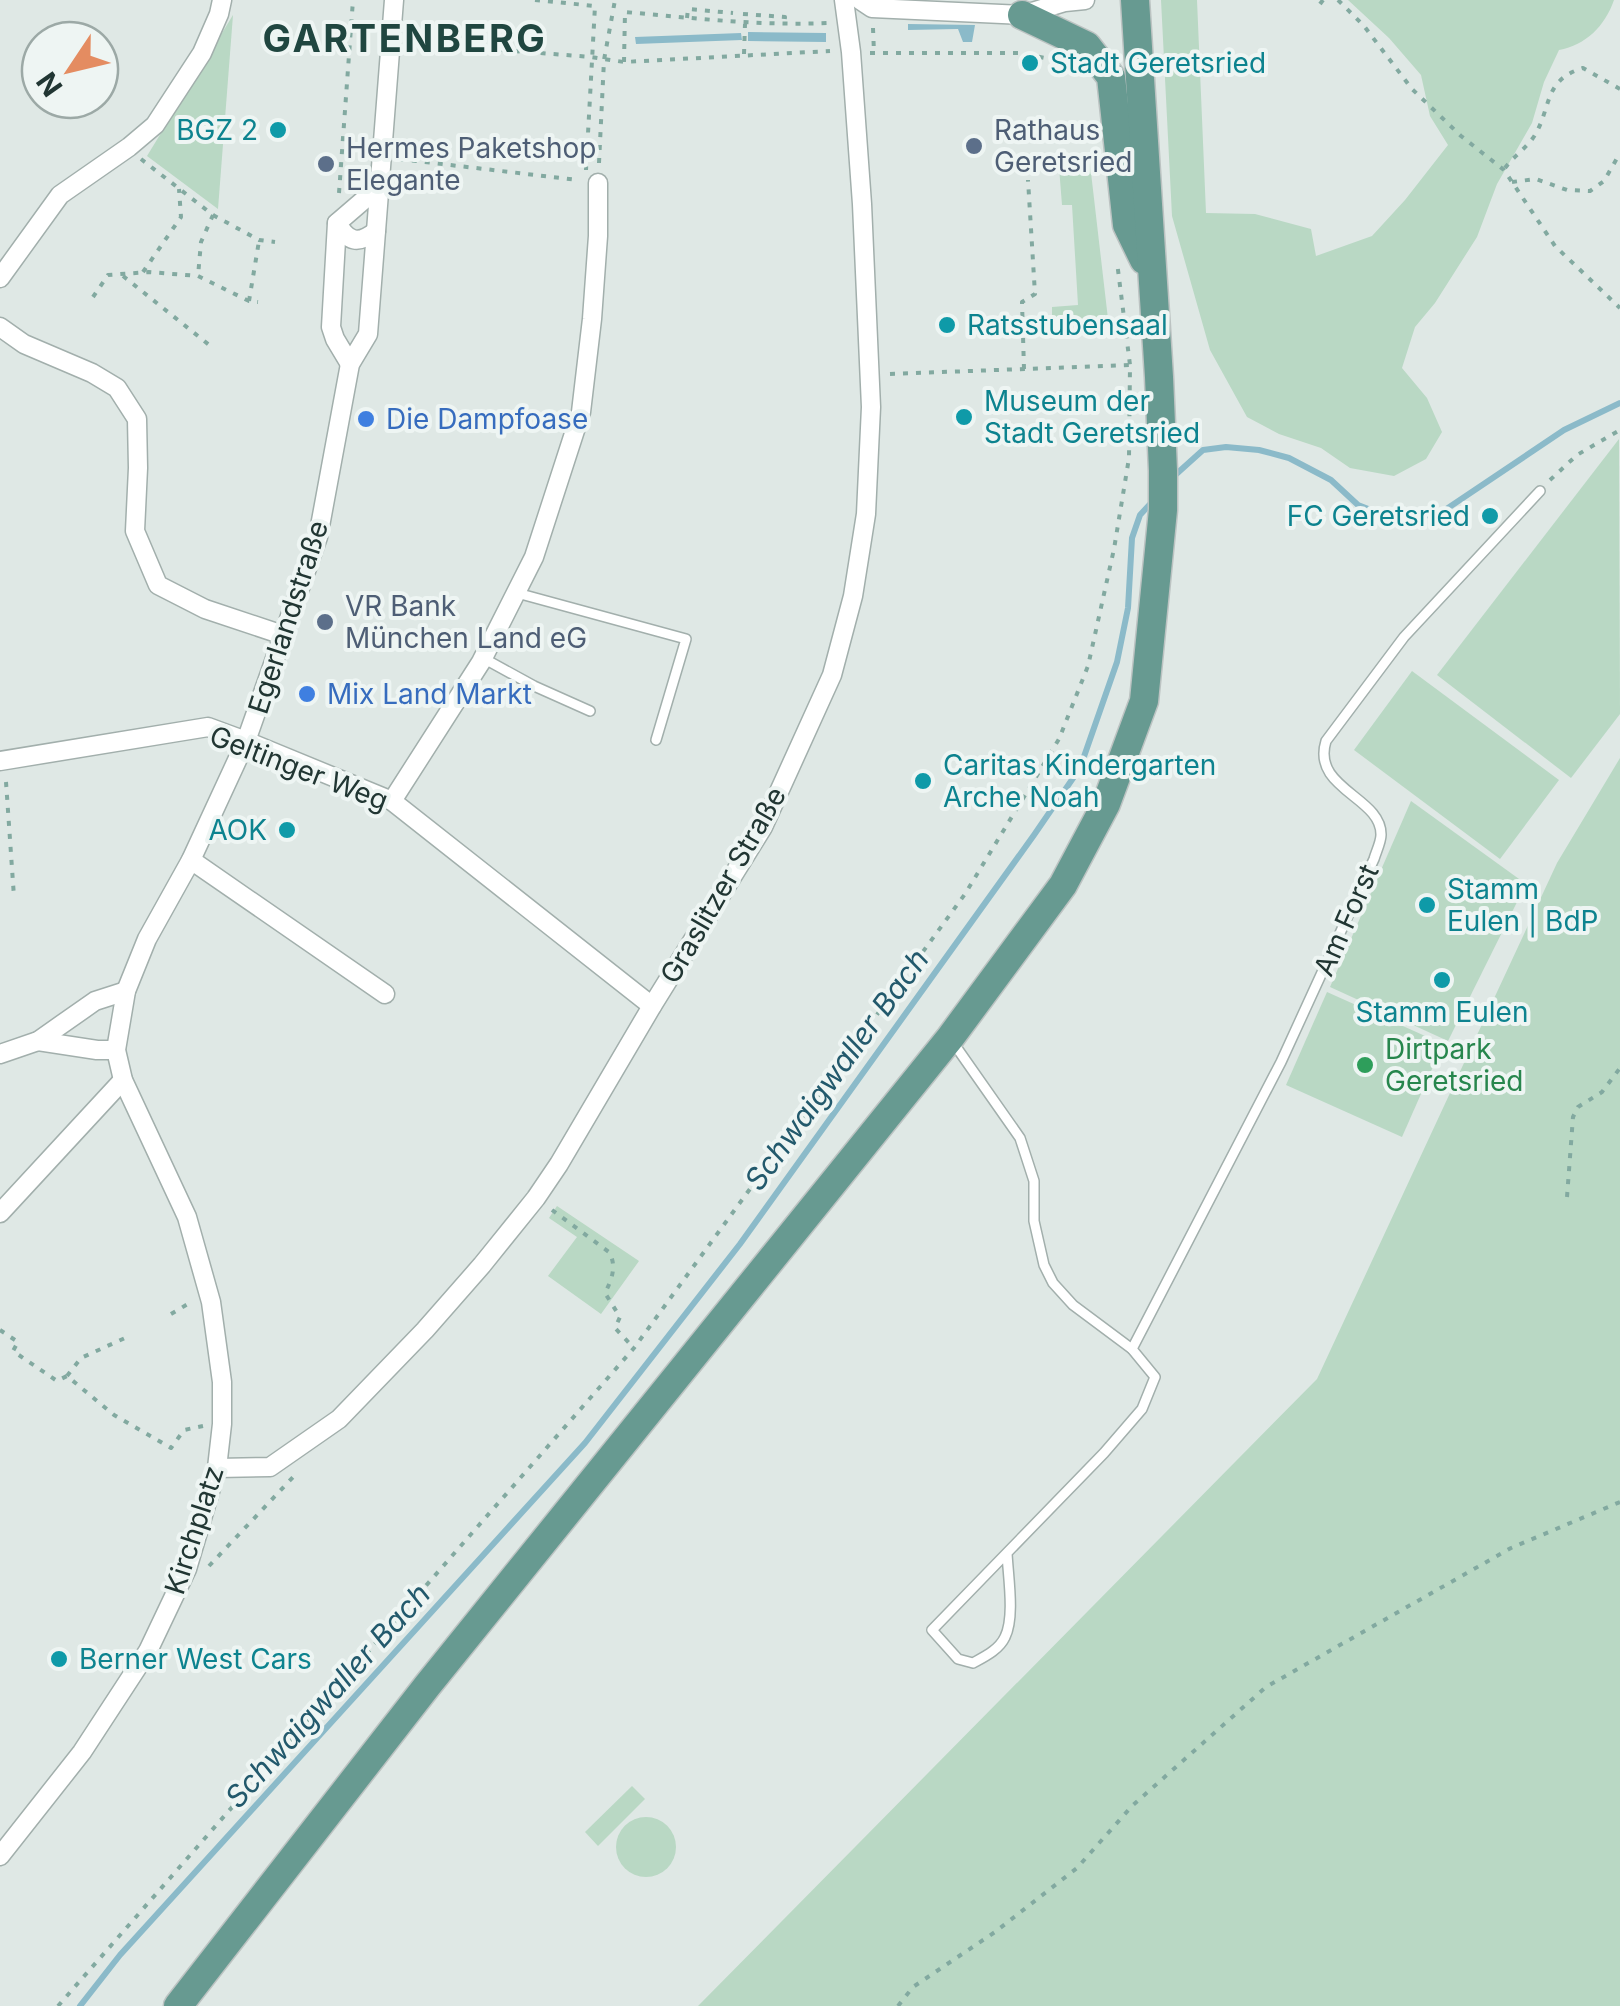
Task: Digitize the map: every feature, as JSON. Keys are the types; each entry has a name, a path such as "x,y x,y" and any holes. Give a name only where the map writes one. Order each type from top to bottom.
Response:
{"main road":[{"path":"178,2006 427,1686 950,1038 1062,885 1106,804 1144,701 1162,510 1163,471 1134,0"},
{"path":"1022,14 1087,46 1111,76 1127,225 1150,275"}],"street":[{"path":"0,278 60,195 155,125 202,53 220,14 222,0"},
{"name":"Egerlandstraße","path":"116,1050 126,991 246,741 318,538 350,364 368,334 394,0"},
{"name":"Graslitzer Straße","path":"218,1468 270,1467 339,1419 426,1330 536,1198 763,827 832,676 853,596 866,514 871,407 862,204 844,0"},
{"path":"860,0 872,8 1022,14 1085,0"},
{"path":"392,801 483,658 518,593 534,557 581,412 598,236 592,182"},
{"path":"350,364 330,328 337,222 380,186"},
{"path":"337,222 344,234 358,240 376,232"},
{"path":"0,327 24,344 117,388 137,419 135,531 158,585 206,609 283,635"},
{"name":"Geltinger Weg","path":"2,761 208,728 246,741 392,801 652,1006"},
{"path":"191,860 385,994"},
{"path":"0,1054 38,1041 94,1001 126,991"},
{"path":"38,1041 116,1050"},
{"name":"Kirchplatz","path":"0,1856 82,1752 148,1652 187,1569 218,1468 222,1382 212,1302 187,1216 123,1080 116,1050"},
{"path":"0,1213 123,1080"}],"lane":[{"name":"Am Forst","path":"1132,1349 1281,1062 1374,859 1381,835 1377,819 1327,770 1322,755 1326,741 1404,638 1540,490"},
{"path":"518,593 686,639 656,740"},
{"path":"483,658 590,711"},
{"path":"950,1038 1020,1138 1034,1181 1034,1221 1040,1250 1053,1283 1073,1305 1132,1349 1155,1378 1142,1409 1104,1453 932,1630 958,1658 972,1663 992,1652 1005,1638 1010,1615 1007,1554"}],"path":[{"path":"337,222 353,0"},
{"path":"534,0 596,6 591,57 592,182"},
{"path":"592,182 604,60 615,0"},
{"path":"1338,0 1364,26 1412,88 1504,170 1555,246 1620,308"},
{"path":"686,19 688,8 785,18 784,25"},
{"path":"624,62 625,12 737,24 828,23"},
{"path":"737,24 738,14"},
{"path":"744,54 745,24"},
{"path":"409,42 624,62 829,51"},
{"path":"874,53 1019,53"},
{"path":"1504,170 1532,139 1557,82 1570,72 1582,68 1620,89"},
{"path":"126,149 213,216 259,240 274,242"},
{"path":"1512,182 1536,179 1568,190 1590,191 1604,182 1620,154"},
{"path":"399,159 576,180"},
{"path":"1024,369 1022,302 1035,294 1028,180"},
{"path":"143,272 181,217 179,189"},
{"path":"198,276 201,242 213,216"},
{"path":"250,301 259,240"},
{"path":"58,2006 634,1348 966,894 1059,739 1088,666 1129,458 1130,365 1116,257"},
{"path":"93,297 108,274 143,272 198,276 258,302"},
{"path":"121,274 213,348"},
{"path":"870,375 1130,365"},
{"path":"1540,490 1577,454 1620,430"},
{"path":"2,761 14,897"},
{"path":"1567,1197 1573,1116 1578,1107 1602,1092 1620,1068"},
{"path":"536,1198 609,1252 612,1280 605,1293 620,1318 615,1328 634,1348"},
{"path":"0,1330 18,1342 13,1352 57,1380 67,1376 80,1358 124,1338"},
{"path":"67,1376 114,1415 170,1448 184,1430 222,1424"},
{"path":"206,1568 302,1468"},
{"path":"898,2006 913,1987 995,1932 1078,1868 1132,1806 1266,1687 1511,1548 1620,1502"}],"green space":[{"path":"1161,0 1197,0 1206,213 1255,214 1311,229 1316,256 1372,236 1448,145 1430,116 1421,75 1348,0 1614,0 1593,33 1578,44 1559,50 1532,123 1497,184 1477,237 1415,327 1402,368 1427,398 1442,432 1426,459 1394,476 1350,468 1321,448 1279,434 1247,417 1210,350 1172,216"},
{"path":"233,15 218,209 147,156"},
{"path":"1090,164 1108,319 1052,321 1052,307 1078,305 1072,205 1062,205 1059,167"},
{"path":"1619,439 1620,714 1571,778 1437,675"},
{"path":"1412,671 1559,780 1500,859 1354,750"},
{"path":"1620,758 1620,2006 698,2006 1317,1379 1557,863"},
{"path":"1411,801 1526,884 1448,1041 1330,987"},
{"name":"Dirtpark Geretsried","path":"1327,992 1443,1044 1402,1137 1286,1085"},
{"path":"557,1206 639,1261 601,1314 548,1276 577,1237 549,1218"},
{"path":"632,1786 645,1799 598,1846 585,1832"},
{"path":"646,1817 667,1826 676,1847 667,1868 646,1877 625,1868 616,1847 625,1826"}],"water":[{"path":"908,24 975,25 972,42 963,42 958,29 908,30"},
{"path":"748,32 826,33 826,42 748,41"},
{"path":"741,33 742,40 636,44 635,37"}],"waterway":[{"name":"Schwaigwaller Bach","path":"1173,477 1203,450 1259,450 1289,458 1331,480 1358,505 1394,519 1439,514 1564,430 1620,403"},
{"name":"Schwaigwaller Bach","path":"80,2006 120,1955 585,1443 740,1244 1034,835 1080,768 1117,662 1128,608 1132,538 1140,515 1152,502"}],"place":[{"name":"Stadt Geretsried","path":"1030,63"},
{"name":"BGZ 2","path":"278,130"},
{"name":"Rathaus Geretsried","path":"974,146"},
{"name":"Hermes Paketshop Elegante","path":"326,164"},
{"name":"Ratsstubensaal","path":"947,325"},
{"name":"Museum der Stadt Geretsried","path":"964,417"},
{"name":"Die Dampfoase","path":"366,419"},
{"name":"FC Geretsried","path":"1490,516"},
{"name":"VR Bank München Land eG","path":"325,622"},
{"name":"Mix Land Markt","path":"307,694"},
{"name":"Caritas Kindergarten Arche Noah","path":"923,781"},
{"name":"AOK","path":"287,830"},
{"name":"Stamm Eulen | BdP","path":"1427,905"},
{"name":"Stamm Eulen","path":"1442,980"},
{"name":"Dirtpark Geretsried","path":"1365,1065"},
{"name":"Berner West Cars","path":"59,1659"}],"district":[{"name":"GARTENBERG","path":"405,39"}]}
